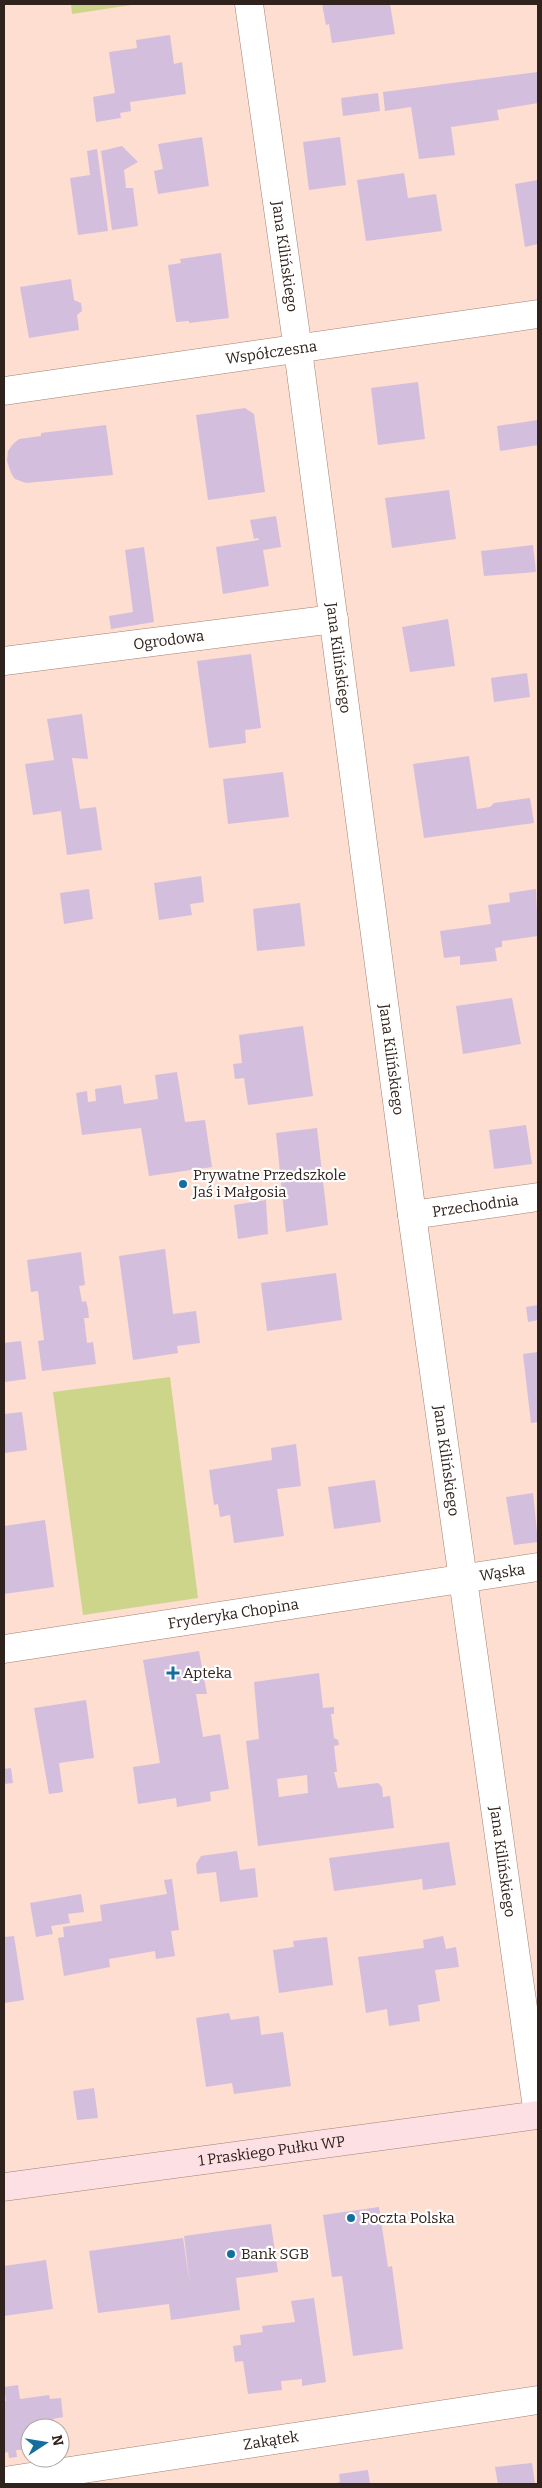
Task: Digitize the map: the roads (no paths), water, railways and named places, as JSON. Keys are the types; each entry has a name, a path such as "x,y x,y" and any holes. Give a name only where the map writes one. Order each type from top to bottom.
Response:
{"street":[{"name":"Jana Kilińskiego","path":"249,4 298,350 412,1214 538,2115"},
{"name":"Współczesna","path":"4,391 538,314"},
{"name":"Ogrodowa","path":"4,661 334,619"},
{"name":"Przechodnia","path":"412,1214 538,1197"},
{"name":"Wąska","path":"464,1578 538,1567"},
{"name":"Fryderyka Chopina","path":"4,1649 464,1578"},
{"name":"1 Praskiego Pułku WP","path":"4,2187 538,2115"},
{"name":"Zakątek","path":"4,2481 538,2400"}],"place":[{"name":"Prywatne Przedszkole Jaś i Małgosia","path":"183,1184"},
{"name":"Apteka","path":"173,1673"},
{"name":"Poczta Polska","path":"351,2218"},
{"name":"Bank SGB","path":"231,2254"}]}
